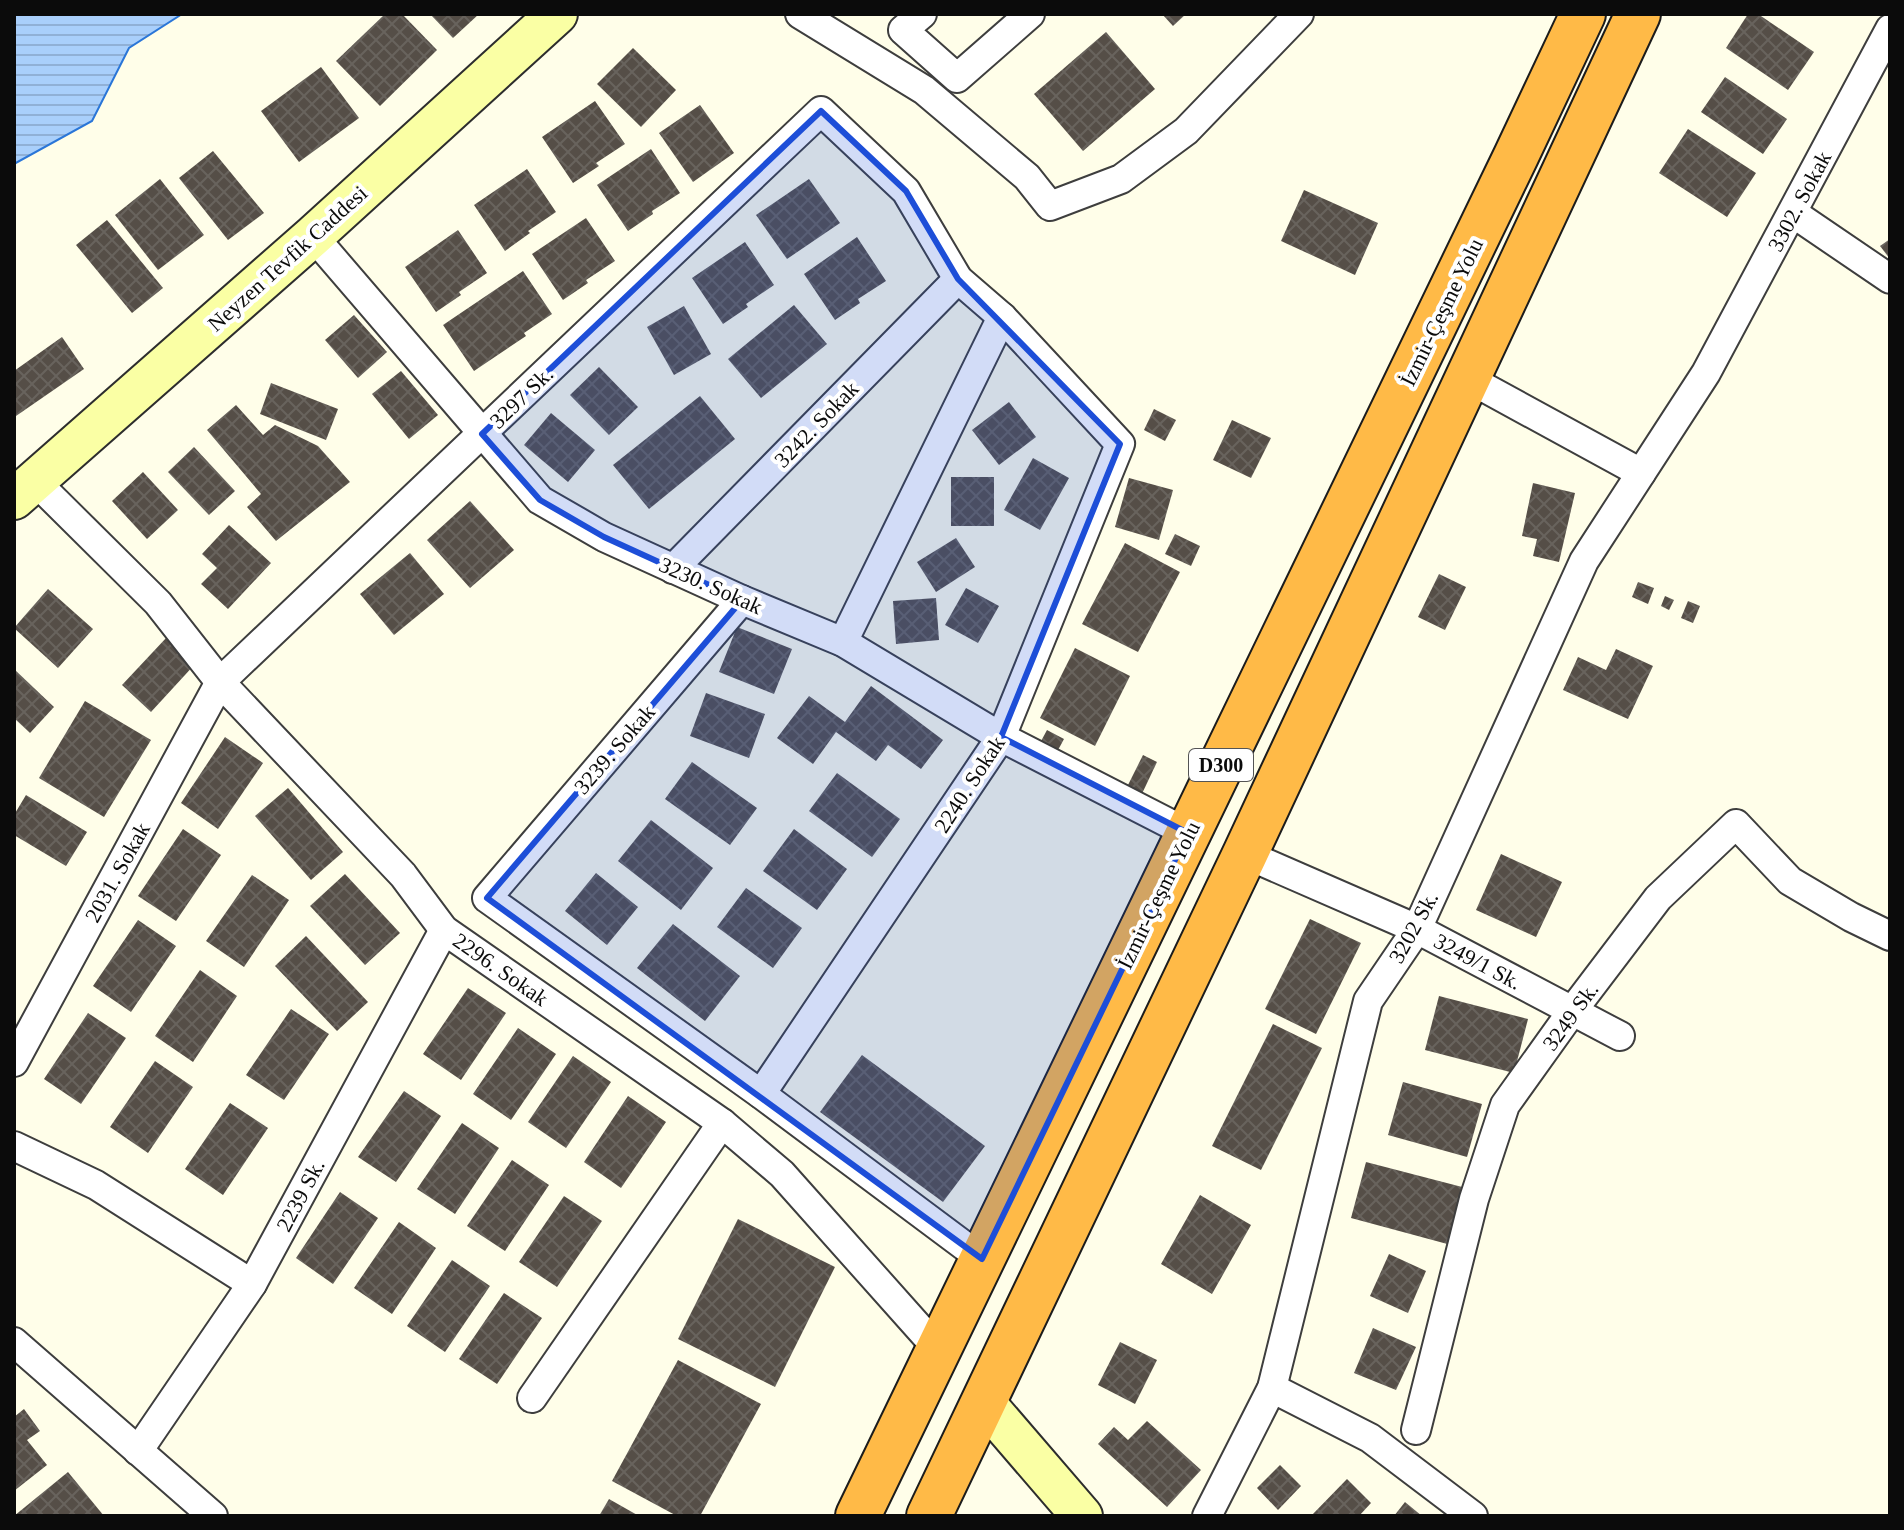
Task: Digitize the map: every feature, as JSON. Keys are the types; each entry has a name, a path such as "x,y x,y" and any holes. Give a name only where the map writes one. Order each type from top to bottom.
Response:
{"highway":[{"name":"İzmir-Çeşme Yolu","path":"858,1516 1583,14"},
{"name":"D300","path":"929,1516 1245,854 1638,14"}],"street":[{"name":"Neyzen Tevfik Caddesi","path":"24,490 313,236 557,14"},
{"path":"800,14 924,90 1027,177 1050,206 1121,179 1186,131 1299,14"},
{"path":"922,14 903,30 957,78 1030,14"},
{"name":"3302. Sokak","path":"1706,373 1890,29"},
{"name":"3297 Sk.","path":"220,682 821,111 906,191 958,279"},
{"path":"1793,213 1890,279"},
{"name":"3230. Sokak","path":"313,236 540,500 604,537 843,642 1001,737 1188,833"},
{"path":"843,642 1002,317 958,279"},
{"name":"3242. Sokak","path":"673,569 958,279"},
{"name":"2240. Sokak","path":"761,1094 1001,737 1120,444 1002,317"},
{"name":"3202 Sk.","path":"1207,1516 1272,1388 1368,1001 1417,929 1584,561 1706,373"},
{"path":"1467,378 1641,473"},
{"name":"2296. Sokak","path":"24,490 158,603 220,682 403,875 444,930 722,1123 782,1174 938,1349"},
{"name":"3239. Sokak","path":"742,600 487,898 761,1094"},
{"name":"2031. Sokak","path":"14,1062 220,682"},
{"name":"3249 Sk.","path":"1416,1430 1474,1199 1505,1105 1658,898 1736,824 1790,881 1890,936"},
{"name":"3249/1 Sk.","path":"1245,854 1417,929 1620,1036"},
{"name":"2239 Sk.","path":"138,1451 252,1284 444,930"},
{"path":"761,1094 982,1259"},
{"path":"532,1398 722,1123"},
{"path":"14,1146 96,1185 252,1284"},
{"path":"14,1342 213,1516"},
{"path":"1272,1388 1370,1438 1473,1516"},
{"path":"983,1401 1082,1516"}],"highlighted area":[{"path":"821,111 906,191 958,279 1120,444 1001,737 1188,833 982,1259 487,898 742,600 604,537 540,500 482,434"}],"water":[{"path":"14,14 182,14 129,48 92,121 14,164"}],"building":[{"path":"385,14 402,14 437,50 380,106 336,61"},
{"path":"430,14 479,14 453,38"},
{"path":"1162,14 1186,14 1173,26"},
{"path":"1748,14 1758,14 1814,52 1788,90 1726,48"},
{"path":"1106,32 1155,89 1083,151 1034,94"},
{"path":"633,48 676,90 641,127 597,84"},
{"path":"321,67 359,118 299,162 261,111"},
{"path":"1725,77 1787,119 1763,154 1701,112"},
{"path":"595,101 625,144 573,183 542,137"},
{"path":"700,105 734,153 693,182 659,133"},
{"path":"1688,129 1756,173 1727,217 1659,173"},
{"path":"651,149 680,193 628,231 597,185"},
{"path":"213,151 264,213 228,240 179,178"},
{"path":"527,169 556,212 505,251 474,205"},
{"path":"160,179 204,235 158,270 115,215"},
{"path":"809,179 840,223 787,259 756,215"},
{"path":"1304,190 1378,223 1355,275 1281,241"},
{"path":"586,218 615,261 563,300 532,254"},
{"path":"107,220 163,288 132,313 76,245"},
{"path":"458,230 487,273 436,312 405,267"},
{"path":"857,237 886,281 858,299 860,303 835,320 804,274"},
{"path":"1890,239 1890,259 1880,246"},
{"path":"745,242 774,285 723,324 692,278"},
{"path":"523,271 552,314 524,333 526,336 474,371 443,325"},
{"path":"794,305 827,344 761,398 728,359"},
{"path":"684,306 711,354 674,375 647,327"},
{"path":"354,315 387,352 358,378 325,340"},
{"path":"62,337 84,369 16,416 14,371"},
{"path":"599,367 638,407 609,435 570,395"},
{"path":"401,371 438,415 409,439 372,394"},
{"path":"271,383 338,409 326,440 260,414"},
{"path":"700,396 735,439 649,509 613,465"},
{"path":"1009,402 1036,437 999,465 972,430"},
{"path":"236,405 263,435 275,425 318,446 350,482 276,541 247,507 261,494 207,430"},
{"path":"1154,409 1176,420 1165,441 1144,430"},
{"path":"551,413 595,450 568,482 524,445"},
{"path":"1232,420 1271,438 1251,478 1213,460"},
{"path":"194,447 235,491 209,515 168,472"},
{"path":"1033,458 1069,478 1040,530 1004,510"},
{"path":"143,472 178,510 147,539 112,501"},
{"path":"951,477 994,477 994,526 951,526"},
{"path":"1129,478 1173,490 1159,540 1115,527"},
{"path":"1533,483 1575,493 1559,562 1533,556 1537,539 1522,536"},
{"path":"470,501 514,550 470,588 427,540"},
{"path":"229,525 271,563 228,609 201,584 217,568 202,554"},
{"path":"1175,534 1200,546 1191,566 1165,554"},
{"path":"956,538 975,567 936,592 917,562"},
{"path":"1125,543 1180,572 1138,652 1082,624"},
{"path":"410,553 444,594 394,635 360,594"},
{"path":"1439,574 1466,587 1445,630 1418,617"},
{"path":"1638,582 1654,588 1648,604 1632,597"},
{"path":"966,588 999,606 978,643 945,625"},
{"path":"48,589 93,629 58,668 14,628"},
{"path":"1665,596 1674,600 1669,610 1661,606"},
{"path":"936,598 939,640 896,644 893,601"},
{"path":"1688,601 1700,606 1693,623 1681,618"},
{"path":"737,627 792,649 774,694 719,672"},
{"path":"167,637 196,663 151,712 122,685"},
{"path":"1075,648 1130,676 1095,746 1040,718"},
{"path":"1616,649 1653,666 1628,719 1563,690 1578,657 1606,670"},
{"path":"14,669 54,707 30,733 14,718"},
{"path":"871,686 943,740 921,769 888,745 876,761 836,732 813,764 777,738 809,696 845,722"},
{"path":"706,693 765,714 749,758 690,736"},
{"path":"85,701 151,740 104,817 39,778"},
{"path":"1047,730 1064,739 1057,752 1040,743"},
{"path":"225,737 263,763 218,829 181,803"},
{"path":"1143,755 1157,762 1139,800 1124,793"},
{"path":"692,762 757,808 730,845 665,799"},
{"path":"837,773 900,819 872,857 809,811"},
{"path":"288,788 343,852 311,880 255,816"},
{"path":"26,795 87,832 66,866 14,835 14,815"},
{"path":"651,820 713,868 681,910 618,861"},
{"path":"183,829 221,855 176,921 138,896"},
{"path":"794,829 847,869 817,910 763,871"},
{"path":"1501,854 1562,882 1536,937 1476,910"},
{"path":"596,873 638,907 607,945 565,911"},
{"path":"345,874 400,933 365,965 310,906"},
{"path":"252,875 289,900 244,967 206,941"},
{"path":"746,888 802,928 773,968 717,927"},
{"path":"1310,919 1361,943 1316,1034 1265,1009"},
{"path":"138,920 176,946 131,1012 93,986"},
{"path":"673,924 740,976 705,1021 637,968"},
{"path":"306,936 368,1002 337,1031 275,966"},
{"path":"200,970 237,996 193,1062 155,1036"},
{"path":"468,988 506,1013 461,1080 423,1054"},
{"path":"1439,996 1528,1019 1514,1073 1425,1050"},
{"path":"291,1009 329,1034 284,1100 246,1075"},
{"path":"88,1013 126,1038 81,1104 44,1079"},
{"path":"1273,1024 1322,1048 1261,1170 1212,1146"},
{"path":"518,1028 556,1054 511,1120 473,1094"},
{"path":"862,1055 985,1146 943,1202 820,1112"},
{"path":"573,1056 611,1082 566,1148 528,1122"},
{"path":"155,1061 193,1087 148,1153 110,1127"},
{"path":"1403,1082 1482,1104 1467,1157 1388,1135"},
{"path":"404,1091 441,1116 396,1182 358,1157"},
{"path":"628,1096 666,1122 621,1188 584,1162"},
{"path":"230,1103 268,1128 223,1195 185,1169"},
{"path":"462,1123 499,1148 455,1214 417,1189"},
{"path":"512,1160 549,1185 505,1251 467,1226"},
{"path":"1366,1162 1466,1188 1451,1245 1351,1218"},
{"path":"340,1192 378,1218 333,1284 296,1258"},
{"path":"1200,1195 1251,1225 1212,1294 1161,1264"},
{"path":"564,1196 602,1221 557,1287 519,1262"},
{"path":"738,1219 835,1267 775,1387 678,1339"},
{"path":"399,1222 436,1248 392,1314 354,1288"},
{"path":"1389,1254 1426,1271 1408,1313 1370,1296"},
{"path":"452,1260 490,1286 445,1352 407,1326"},
{"path":"504,1293 542,1318 497,1384 459,1359"},
{"path":"1373,1328 1416,1347 1396,1390 1354,1373"},
{"path":"1120,1342 1157,1360 1135,1404 1098,1385"},
{"path":"678,1360 761,1404 700,1516 677,1516 612,1481"},
{"path":"24,1409 40,1431 27,1440 47,1465 14,1491 14,1417"},
{"path":"1147,1421 1201,1470 1167,1507 1098,1444 1114,1427 1128,1440"},
{"path":"1280,1465 1301,1486 1278,1510 1257,1488"},
{"path":"68,1472 104,1516 14,1516"},
{"path":"1347,1479 1371,1503 1359,1516 1311,1516"},
{"path":"609,1499 639,1516 599,1516"},
{"path":"1405,1502 1422,1516 1394,1516"}]}
